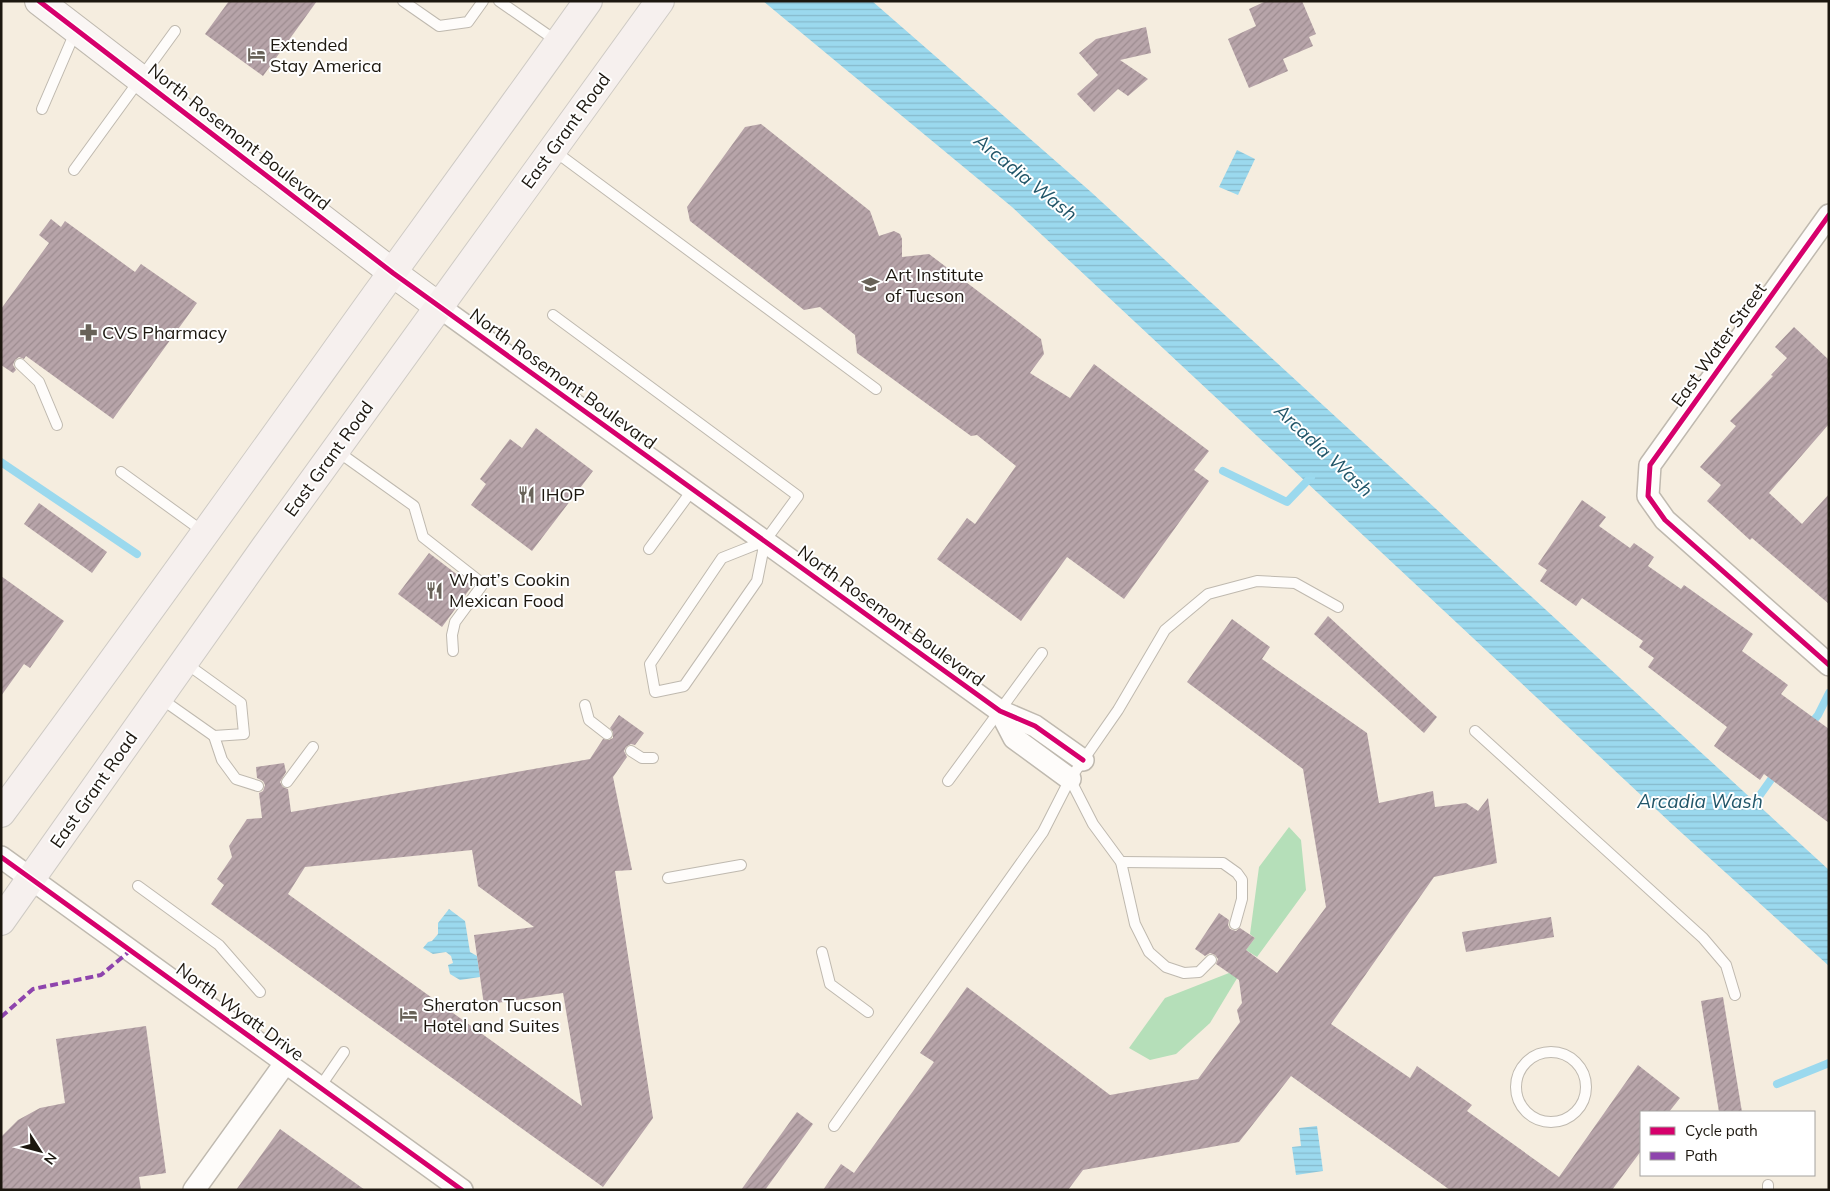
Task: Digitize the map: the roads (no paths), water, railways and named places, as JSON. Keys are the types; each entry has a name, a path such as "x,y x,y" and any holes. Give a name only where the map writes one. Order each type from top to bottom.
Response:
{"main road":[{"path":"1,814 511,111 588,1"},
{"name":"East Grant Road","path":"1,921 438,306 660,1"}],"street":[{"name":"North Rosemont Boulevard","path":"39,1 438,306 1000,711 1035,726 1083,760"},
{"name":"East Water Street","path":"1829,215 1650,465 1648,496 1665,520 1829,665"},
{"name":"North Rosemont Boulevard","path":"1000,711 1014,738 1070,779"},
{"name":"North Wyatt Drive","path":"1,857 462,1190"},
{"path":"194,1190 286,1062"}],"lane":[{"path":"403,1 439,26 468,22 483,1"},
{"path":"499,1 559,42"},
{"path":"42,109 76,30"},
{"path":"74,170 175,32"},
{"path":"552,150 876,389"},
{"path":"553,316 798,496 765,541 757,582 684,686 655,692 650,664 722,558 765,541"},
{"path":"20,364 39,382 57,425"},
{"path":"336,450 414,506 422,537 483,584 455,622 452,634 454,651"},
{"path":"121,472 205,533"},
{"path":"649,550 692,489"},
{"path":"834,1126 1043,832 1070,779 1118,710 1166,630 1208,594 1257,581 1295,583 1338,607"},
{"path":"948,781 1042,653"},
{"path":"184,662 241,703 244,734 214,736"},
{"path":"159,697 214,736 222,760 236,779 258,786"},
{"path":"585,705 588,720 607,734"},
{"path":"1475,731 1703,938 1726,965 1735,995"},
{"path":"287,782 313,747"},
{"path":"631,751 642,758 653,758"},
{"path":"1070,779 1093,824 1122,862 1135,924 1149,952 1166,967 1184,973 1199,972 1211,960"},
{"path":"1122,862 1223,862 1237,873 1242,880 1242,899 1235,924"},
{"path":"668,878 741,865"},
{"path":"138,886 219,945 260,992"},
{"path":"822,952 830,984 868,1012"},
{"path":"320,1086 344,1052"},
{"path":"1561,1053 1572,1059 1580,1067 1585,1077 1586,1088 1578,1109 1560,1121 1544,1121 1528,1115 1520,1105 1516,1094 1516,1082 1520,1070 1527,1060 1537,1054 1561,1053"}],"water":[{"name":"Arcadia Wash","path":"763,1 872,1 1091,192 1829,870 1829,966 1673,825 1012,207"},
{"path":"1237,150 1255,159 1238,195 1219,187"},
{"path":"449,909 465,921 470,952 477,956 480,977 460,980 450,974 448,965 453,963 451,956 446,952 433,954 423,948 438,934 438,923"},
{"path":"1317,1126 1323,1171 1296,1175 1292,1147 1301,1146 1299,1128"}],"waterway":[{"path":"1,462 137,554"},
{"path":"1223,471 1287,502 1311,477"},
{"path":"1810,725 1818,715 1829,693"},
{"path":"1750,809 1777,771"},
{"path":"1777,1084 1829,1063"}],"place":[{"name":"Extended Stay America","path":"256,55"},
{"name":"Art Institute of Tucson","path":"871,285"},
{"name":"CVS Pharmacy","path":"88,333"},
{"name":"IHOP","path":"527,495"},
{"name":"What’s Cookin Mexican Food","path":"435,590"},
{"name":"Sheraton Tucson Hotel and Suites","path":"409,1015"}]}
